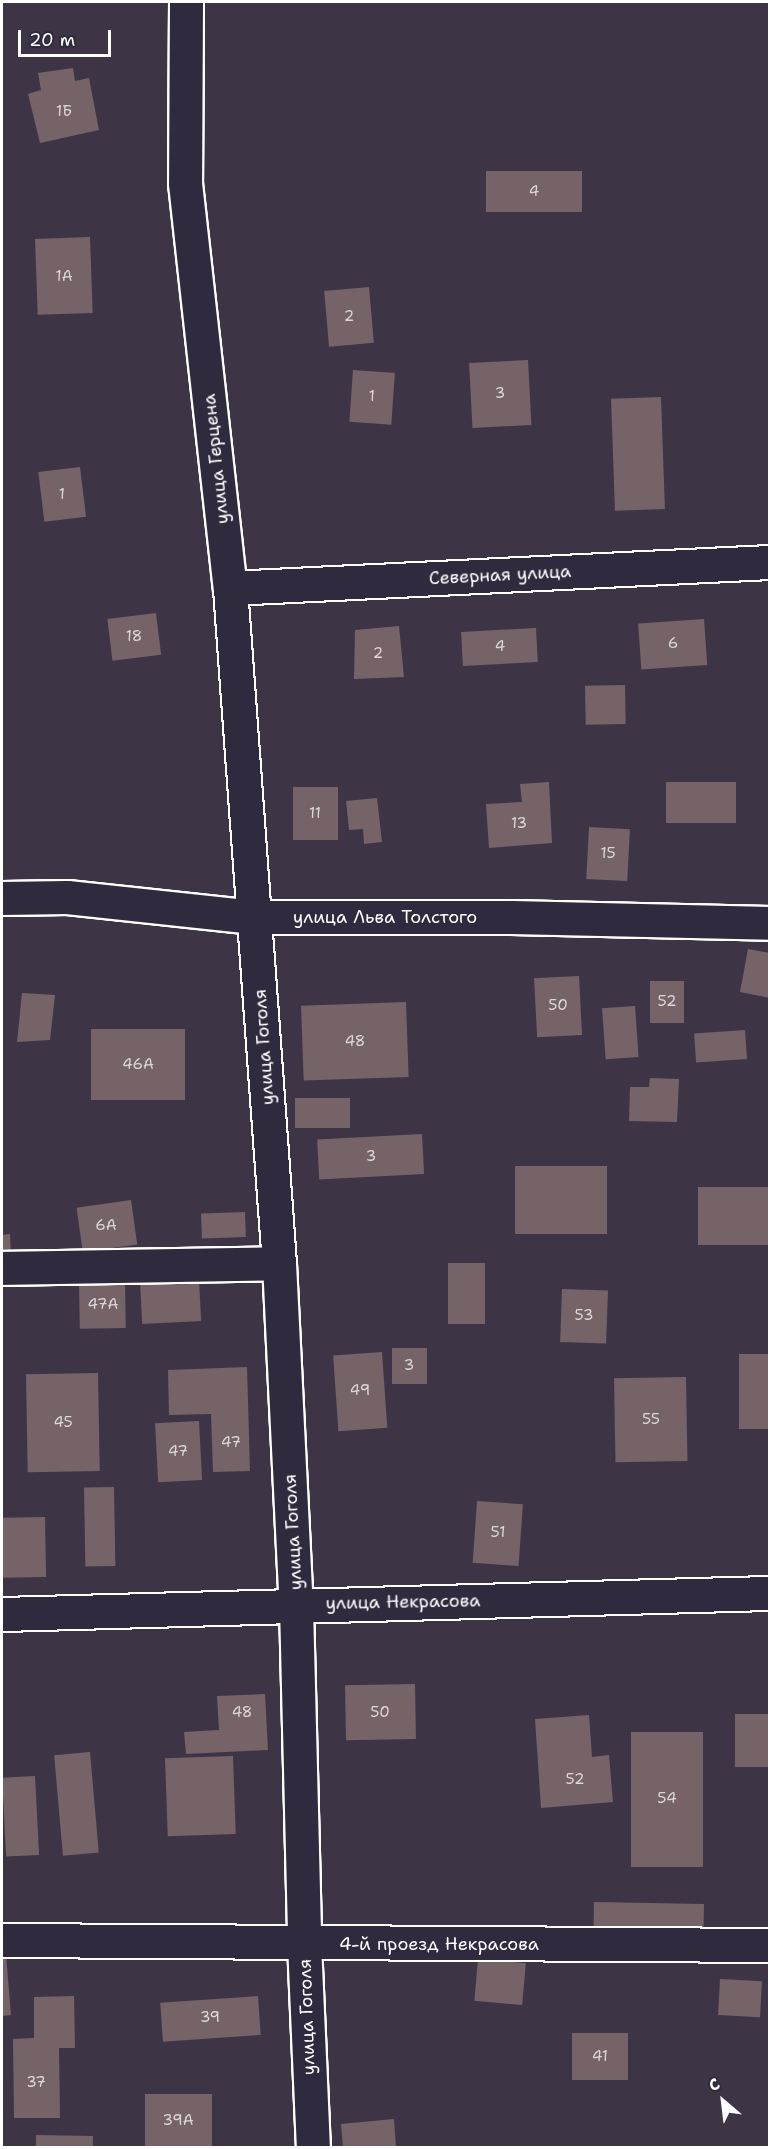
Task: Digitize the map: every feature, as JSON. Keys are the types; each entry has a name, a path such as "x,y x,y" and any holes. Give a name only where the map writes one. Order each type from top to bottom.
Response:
{"street":[{"name":"улица Герцена","path":"186,2 185,183 230,588 254,917"},
{"name":"Северная улица","path":"230,588 770,562"},
{"name":"улица Льва Толстого","path":"2,898 67,897 254,917 511,917 770,922"},
{"name":"улица Гоголя","path":"254,917 279,1263 296,1605 304,1943 313,2148"},
{"path":"2,1268 279,1263"},
{"name":"улица Некрасова","path":"2,1614 770,1593"},
{"name":"4-й проезд Некрасова","path":"2,1940 770,1946"}],"building":[{"path":"73,68 75,81 89,78 99,130 40,143 28,94 41,90 38,73"},
{"path":"486,171 582,171 582,212 486,212"},
{"path":"90,237 93,313 38,315 35,239"},
{"path":"369,287 374,343 329,347 324,291"},
{"path":"528,360 531,425 472,428 469,363"},
{"path":"353,370 395,373 391,425 349,422"},
{"path":"661,397 665,509 615,511 611,399"},
{"path":"80,467 86,517 44,522 38,472"},
{"path":"156,613 161,655 112,661 107,619"},
{"path":"704,619 707,665 641,669 638,624"},
{"path":"399,626 404,677 354,679 355,630"},
{"path":"536,628 538,662 463,666 461,632"},
{"path":"625,685 626,724 586,725 585,686"},
{"path":"549,782 552,843 489,848 486,804 522,802 520,784"},
{"path":"666,782 736,782 736,823 666,823"},
{"path":"293,787 338,787 338,840 293,840"},
{"path":"377,798 382,842 364,844 363,829 349,830 346,801"},
{"path":"589,827 630,829 627,881 586,879"},
{"path":"748,949 770,953 770,998 740,992"},
{"path":"579,976 582,1035 537,1037 534,978"},
{"path":"650,981 684,981 684,1023 650,1023"},
{"path":"22,993 55,995 50,1040 17,1042"},
{"path":"406,1002 409,1077 304,1081 301,1006"},
{"path":"635,1006 639,1057 606,1059 602,1008"},
{"path":"91,1029 185,1029 185,1100 91,1100"},
{"path":"745,1030 747,1059 696,1062 694,1034"},
{"path":"650,1078 679,1079 677,1122 629,1121 630,1087 649,1087"},
{"path":"295,1098 350,1098 350,1128 295,1128"},
{"path":"422,1134 424,1174 319,1179 317,1139"},
{"path":"515,1166 607,1166 607,1234 515,1234"},
{"path":"698,1187 770,1187 770,1245 698,1245"},
{"path":"131,1200 137,1245 83,1252 77,1208"},
{"path":"245,1212 246,1237 202,1239 201,1214"},
{"path":"10,1234 11,1258 2,1259 2,1235"},
{"path":"448,1263 485,1263 485,1324 448,1324"},
{"path":"199,1280 201,1321 142,1324 140,1283"},
{"path":"125,1282 126,1328 80,1329 79,1283"},
{"path":"562,1289 608,1291 606,1344 560,1342"},
{"path":"392,1348 427,1348 427,1384 392,1384"},
{"path":"382,1352 387,1428 338,1431 333,1355"},
{"path":"739,1354 770,1354 770,1429 739,1429"},
{"path":"247,1367 250,1471 213,1472 211,1414 169,1415 168,1370"},
{"path":"98,1373 100,1471 28,1472 26,1374"},
{"path":"686,1377 687,1461 615,1462 614,1378"},
{"path":"199,1421 202,1480 158,1482 155,1423"},
{"path":"114,1487 115,1566 85,1567 84,1488"},
{"path":"477,1501 523,1504 519,1566 473,1563"},
{"path":"45,1517 46,1577 3,1578 2,1518"},
{"path":"415,1684 416,1739 346,1740 345,1685"},
{"path":"265,1694 268,1750 186,1754 184,1732 219,1730 217,1696"},
{"path":"735,1714 770,1714 770,1767 735,1767"},
{"path":"589,1715 592,1757 609,1755 613,1802 541,1808 535,1719"},
{"path":"631,1732 703,1732 703,1867 631,1867"},
{"path":"90,1752 99,1853 63,1856 54,1755"},
{"path":"233,1756 236,1834 168,1836 165,1758"},
{"path":"35,1776 39,1855 6,1857 2,1778"},
{"path":"594,1902 704,1904 703,1935 593,1933"},
{"path":"6,1955 11,2015 2,2016 2,1956"},
{"path":"478,1959 526,1963 522,2005 474,2001"},
{"path":"720,1979 762,1981 760,2017 718,2015"},
{"path":"74,1996 75,2048 59,2048 60,2118 14,2118 13,2039 34,2038 34,1997"},
{"path":"258,1996 261,2035 163,2042 160,2003"},
{"path":"572,2033 628,2033 628,2080 572,2080"},
{"path":"145,2094 212,2094 212,2148 145,2148"},
{"path":"394,2119 396,2148 343,2148 341,2124"},
{"path":"36,2135 93,2136 93,2148 36,2148"}]}
